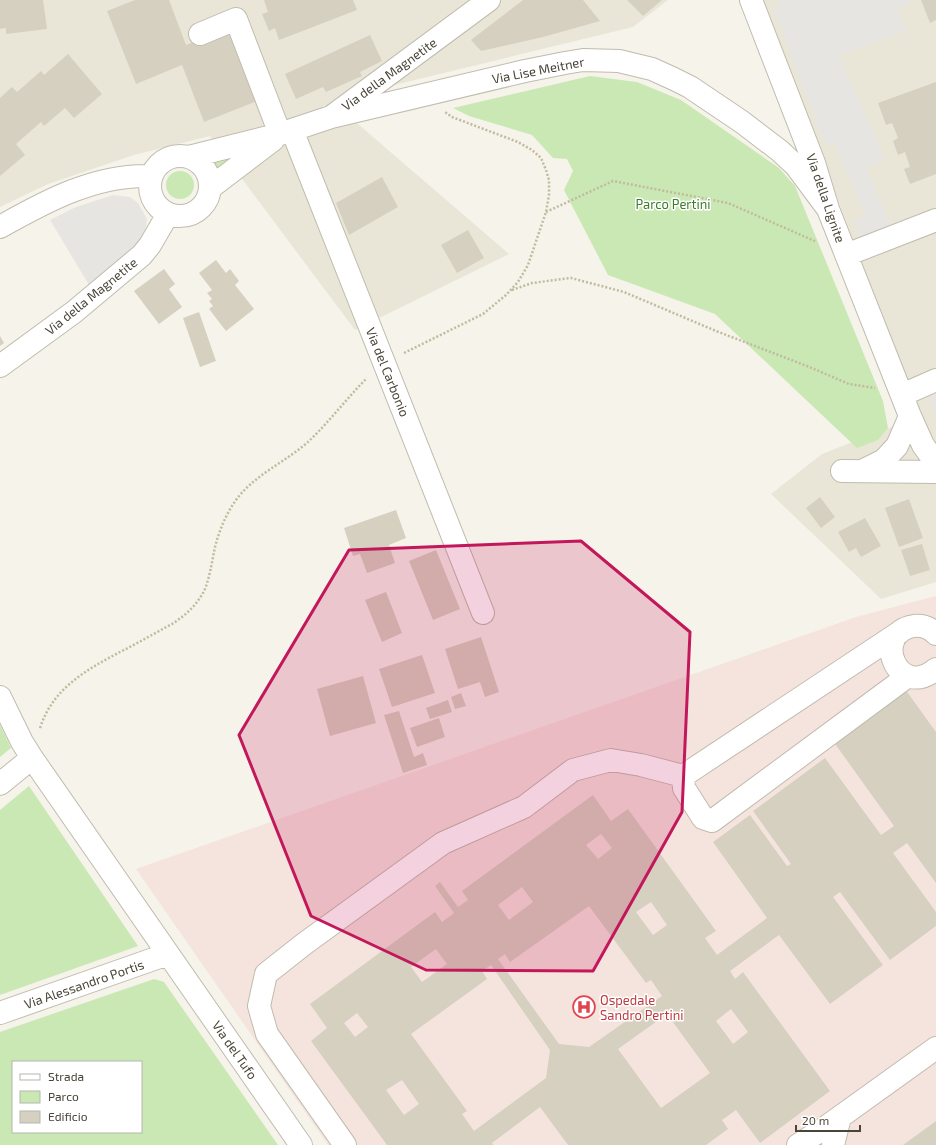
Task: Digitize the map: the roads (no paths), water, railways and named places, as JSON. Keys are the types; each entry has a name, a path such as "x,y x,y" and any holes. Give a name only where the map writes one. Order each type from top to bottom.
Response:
{"street":[{"name":"Via della Magnetite","path":"189,157 286,132 331,117 489,0"},
{"name":"Via della Lignite","path":"751,0 814,163 828,209 846,255 892,392 910,416 923,445 936,463"},
{"name":"Via del Carbonio","path":"200,34 236,19 286,132 305,166 385,363 483,613"},
{"name":"Via Lise Meitner","path":"331,117 525,71 575,61 600,60 619,62 652,69 683,83 742,122 796,166 828,209"},
{"name":"Via della Magnetite","path":"210,188 286,132"},
{"path":"773,146 785,148 794,147 801,141 803,134"},
{"path":"181,155 189,157 202,165 209,180 210,188 208,197 203,205 192,214 178,216 168,214 161,210 151,196 149,188 151,176 158,164 164,159 181,155"},
{"path":"0,227 37,207 70,192 116,179 135,176 151,176"},
{"name":"Via della Magnetite","path":"0,366 74,312 142,255 150,245 168,214"},
{"path":"846,255 936,220"},
{"path":"892,392 936,380"},
{"path":"910,416 897,446 884,460 852,471 936,472"},
{"path":"345,1145 267,1034 260,1006 266,974 304,944 443,843 524,807 574,770 611,760 641,765 683,776 908,627 917,625 926,627 936,634"},
{"path":"900,632 894,640 891,651 893,662 899,670 908,676 919,678 929,675 936,669"},
{"path":"683,776 684,788 703,818 712,821 908,676"},
{"name":"Via del Tufo","path":"0,697 22,742 32,758 301,1145"},
{"path":"0,784 32,758"},
{"name":"Via Alessandro Portis","path":"0,1013 168,954"},
{"path":"798,1145 840,1117 936,1048"},
{"path":"833,1145 840,1117"}],"place":[{"name":"Ospedale Sandro Pertini","path":"584,1007"}],"park label":[{"name":"Parco Pertini","path":"673,204"}]}
